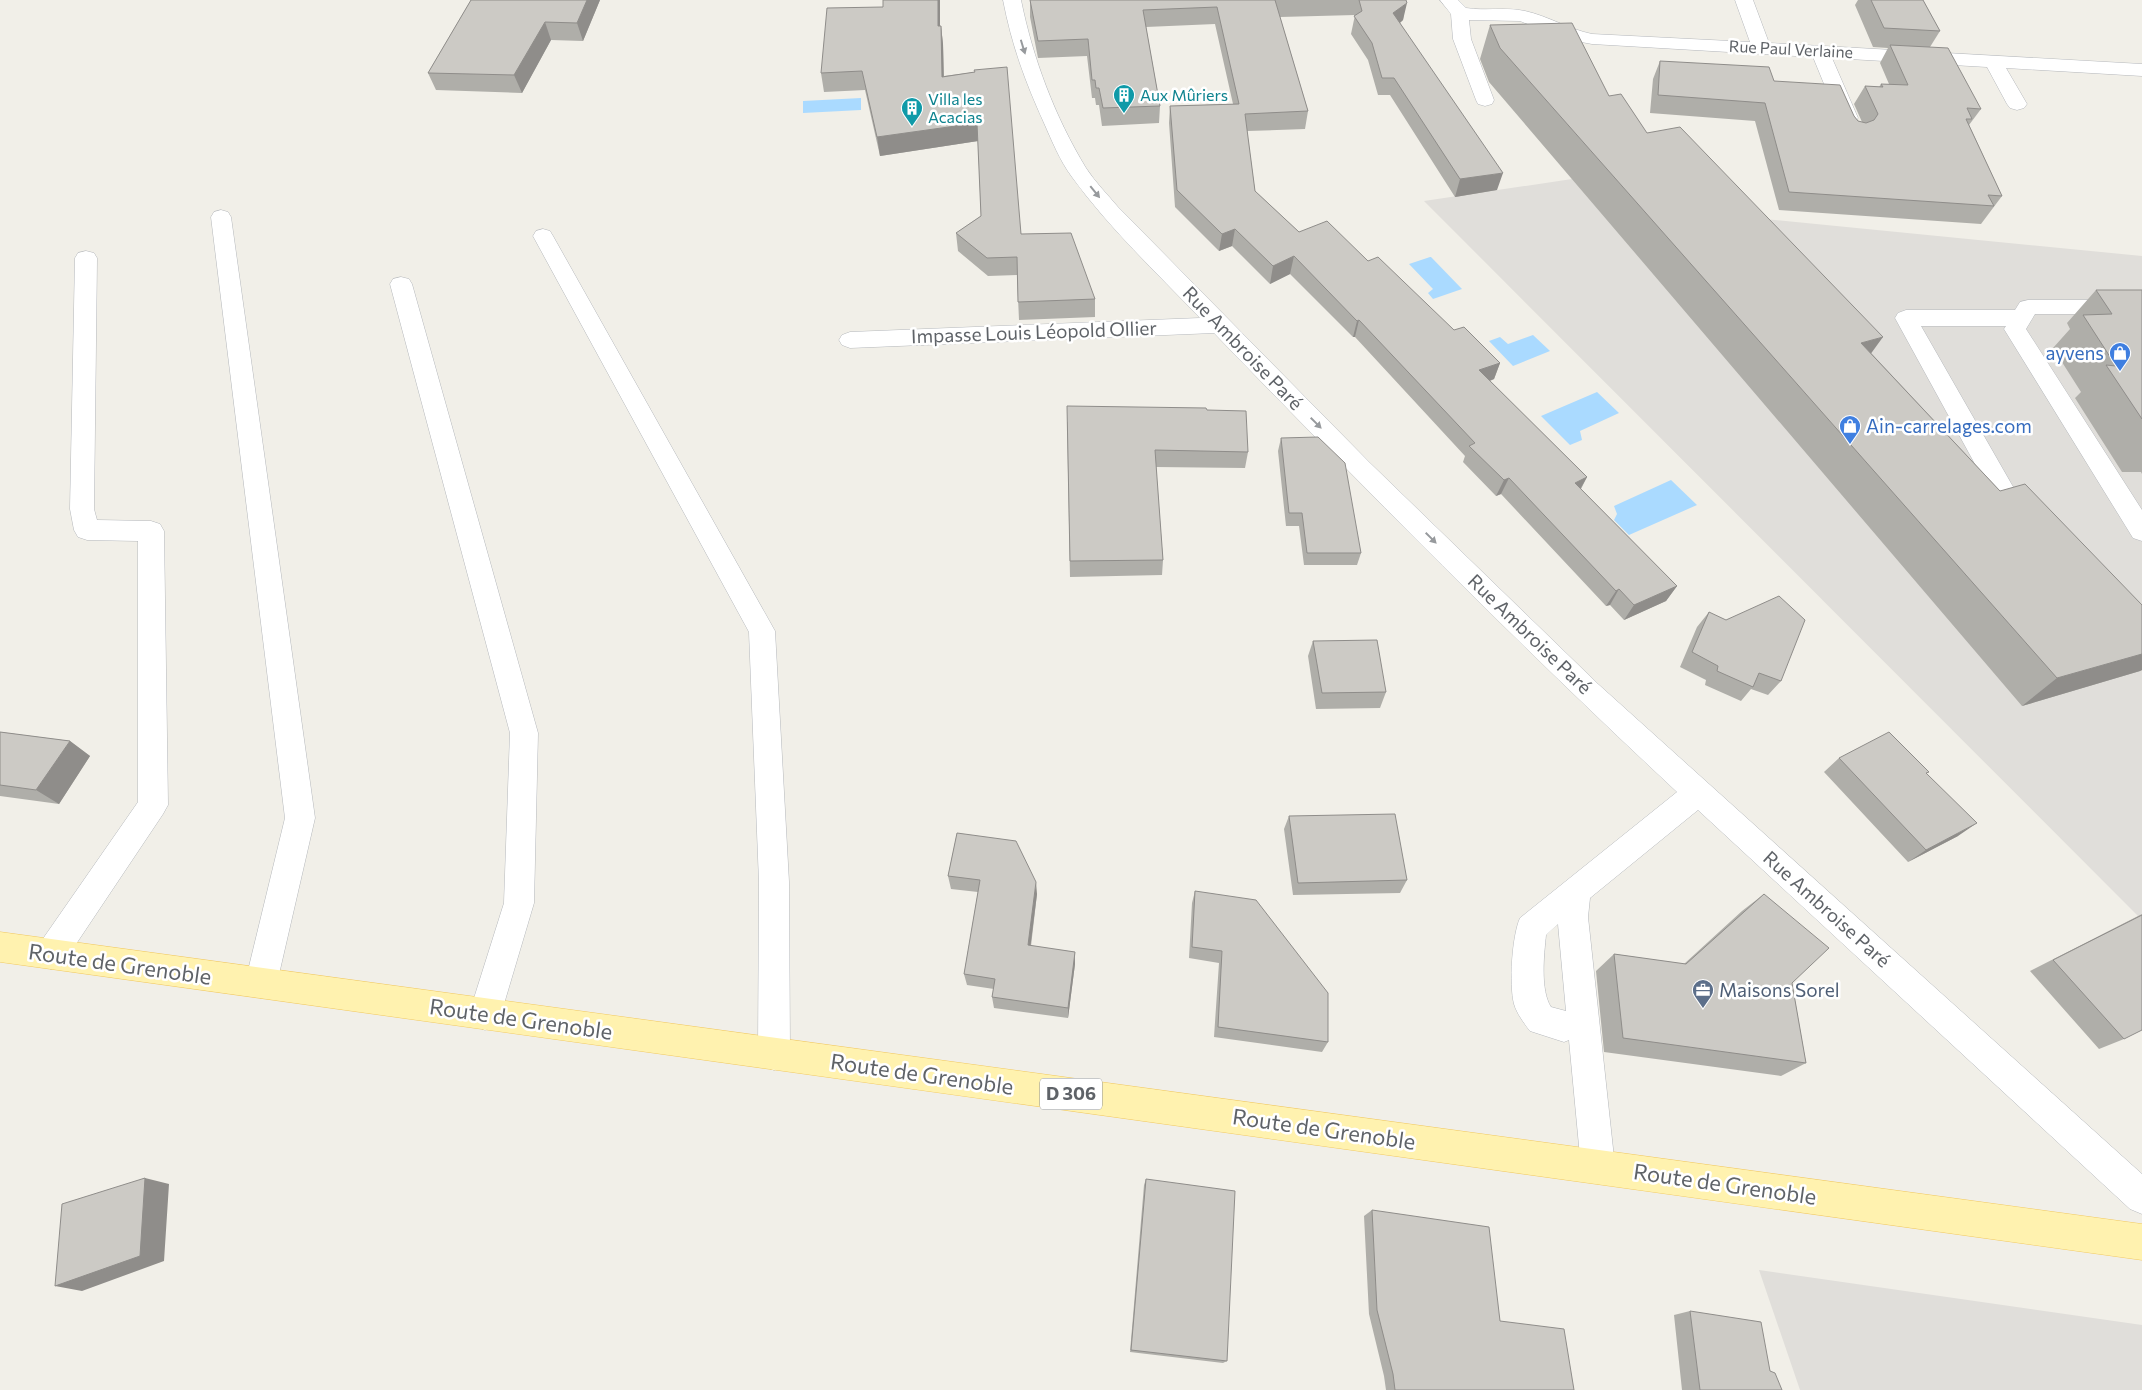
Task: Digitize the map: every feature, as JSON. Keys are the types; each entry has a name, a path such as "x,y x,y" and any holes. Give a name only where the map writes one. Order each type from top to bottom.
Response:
{"main road":[{"name":"Route de Grenoble","path":"0,947 2142,1242"}],"street":[{"name":"Rue Ambroise Paré","path":"1012,0 1018,31 1031,73 1064,146 1079,173 1111,212 1218,325 1588,692 2142,1197"},
{"path":"1744,0 1761,47"},
{"path":"1454,6 1462,40 1486,100"},
{"name":"Rue Paul Verlaine","path":"1454,6 1481,16 1522,16 1571,35 1592,39 1761,47 2142,70"},
{"path":"1820,51 1855,134"},
{"path":"1994,62 2017,104"},
{"path":"221,217 300,818 261,983"},
{"path":"543,236 762,631 774,882 774,1054"},
{"path":"51,954 153,805 150,531 87,530 82,509 86,258"},
{"path":"401,284 524,733 519,903 485,1014"},
{"path":"2142,307 2028,307 2015,329 2142,531"},
{"path":"2022,318 1906,318 2007,499 2041,532"},
{"name":"Impasse Louis Léopold Ollier","path":"850,340 1218,325"},
{"path":"1564,1026 1541,1020 1530,1002 1528,957 1531,928 1698,792"},
{"path":"1576,891 1573,917 1598,1167"}],"shaded area":[{"path":"1572,179 1714,214 2142,256 2142,920 1424,201"},
{"path":"1759,1270 2142,1325 2142,1390 1800,1390"}],"water":[{"path":"861,98 861,110 803,113 803,101"},
{"path":"1431,257 1462,289 1433,299 1428,293 1433,289 1409,264"},
{"path":"1533,335 1550,351 1513,366 1489,341 1500,337 1508,344"},
{"path":"1597,392 1619,413 1580,431 1582,440 1570,445 1541,416"},
{"path":"1671,480 1697,505 1629,535 1614,520 1617,514 1614,506"}],"building":[{"path":"471,0 587,0 577,23 545,22 514,75 428,73"},
{"path":"883,0 938,0 938,26 941,26 942,77 975,72 974,70 1007,67 1021,234 1071,233 1095,299 1018,302 1017,257 987,258 956,233 981,216 977,123 877,137 862,71 821,73 827,8 883,7"},
{"path":"1030,0 1275,0 1308,111 1245,114 1255,191 1299,232 1327,221 1368,261 1378,257 1454,330 1464,327 1500,363 1479,370 1587,477 1575,483 1677,586 1634,605 1619,589 1616,591 1509,478 1504,480 1469,446 1475,443 1359,320 1357,321 1294,256 1273,266 1235,229 1222,234 1177,190 1170,106 1239,104 1217,7 1143,10 1160,106 1103,108 1099,88 1096,88 1095,80 1092,80 1088,39 1038,41"},
{"path":"1359,0 1406,0 1407,3 1393,13 1503,173 1460,179 1394,78 1382,78 1372,43 1354,16 1362,11"},
{"path":"1871,0 1923,0 1940,31 1884,28"},
{"path":"1572,23 1609,96 1621,94 1647,133 1680,127 1883,337 1861,343 2000,491 2025,484 2142,605 2142,654 2057,678 1500,48 1490,25"},
{"path":"1890,45 1948,48 1981,109 1967,108 1972,119 1966,119 2002,196 1988,195 1994,206 1789,192 1765,103 1658,95 1660,61 1769,67 1774,81 1840,85 1854,116 1858,121 1866,123 1874,120 1878,114 1865,86 1883,87 1881,84 1908,85"},
{"path":"2096,290 2142,290 2142,419 2106,365 2116,366 2083,315 2112,314"},
{"path":"1067,406 1206,408 1207,410 1246,411 1248,452 1155,450 1163,560 1070,561"},
{"path":"1318,437 1345,463 1361,553 1307,553 1302,513 1289,513 1281,438"},
{"path":"1779,596 1805,620 1781,681 1759,673 1753,687 1717,671 1718,666 1692,652 1709,612 1726,620"},
{"path":"1377,640 1386,692 1322,693 1313,641"},
{"path":"0,732 70,741 36,790 0,785"},
{"path":"1889,732 1929,772 1926,773 1977,823 1926,850 1839,758"},
{"path":"1395,814 1407,880 1298,883 1289,816"},
{"path":"957,833 1016,841 1036,882 1028,945 1075,952 1068,1008 992,997 995,979 964,974 980,880 948,876"},
{"path":"1195,891 1256,900 1328,993 1328,1042 1218,1027 1222,951 1192,947"},
{"path":"1764,894 1829,948 1792,983 1806,1063 1623,1038 1614,954 1686,964"},
{"path":"2142,915 2142,1030 2124,1039 2053,960"},
{"path":"145,1178 140,1256 55,1286 62,1204"},
{"path":"1146,1179 1235,1191 1227,1361 1131,1350"},
{"path":"1372,1210 1489,1227 1500,1321 1564,1329 1574,1390 1395,1390 1393,1374 1377,1310"},
{"path":"1690,1311 1761,1322 1770,1371 1775,1373 1782,1390 1700,1390"}],"place":[{"name":"Aux Mûriers","path":"1124,114"},
{"name":"Villa les Acacias","path":"912,127"},
{"name":"ayvens","path":"2120,372"},
{"name":"Ain-carrelages.com","path":"1850,445"},
{"name":"Maisons Sorel","path":"1703,1009"}]}
